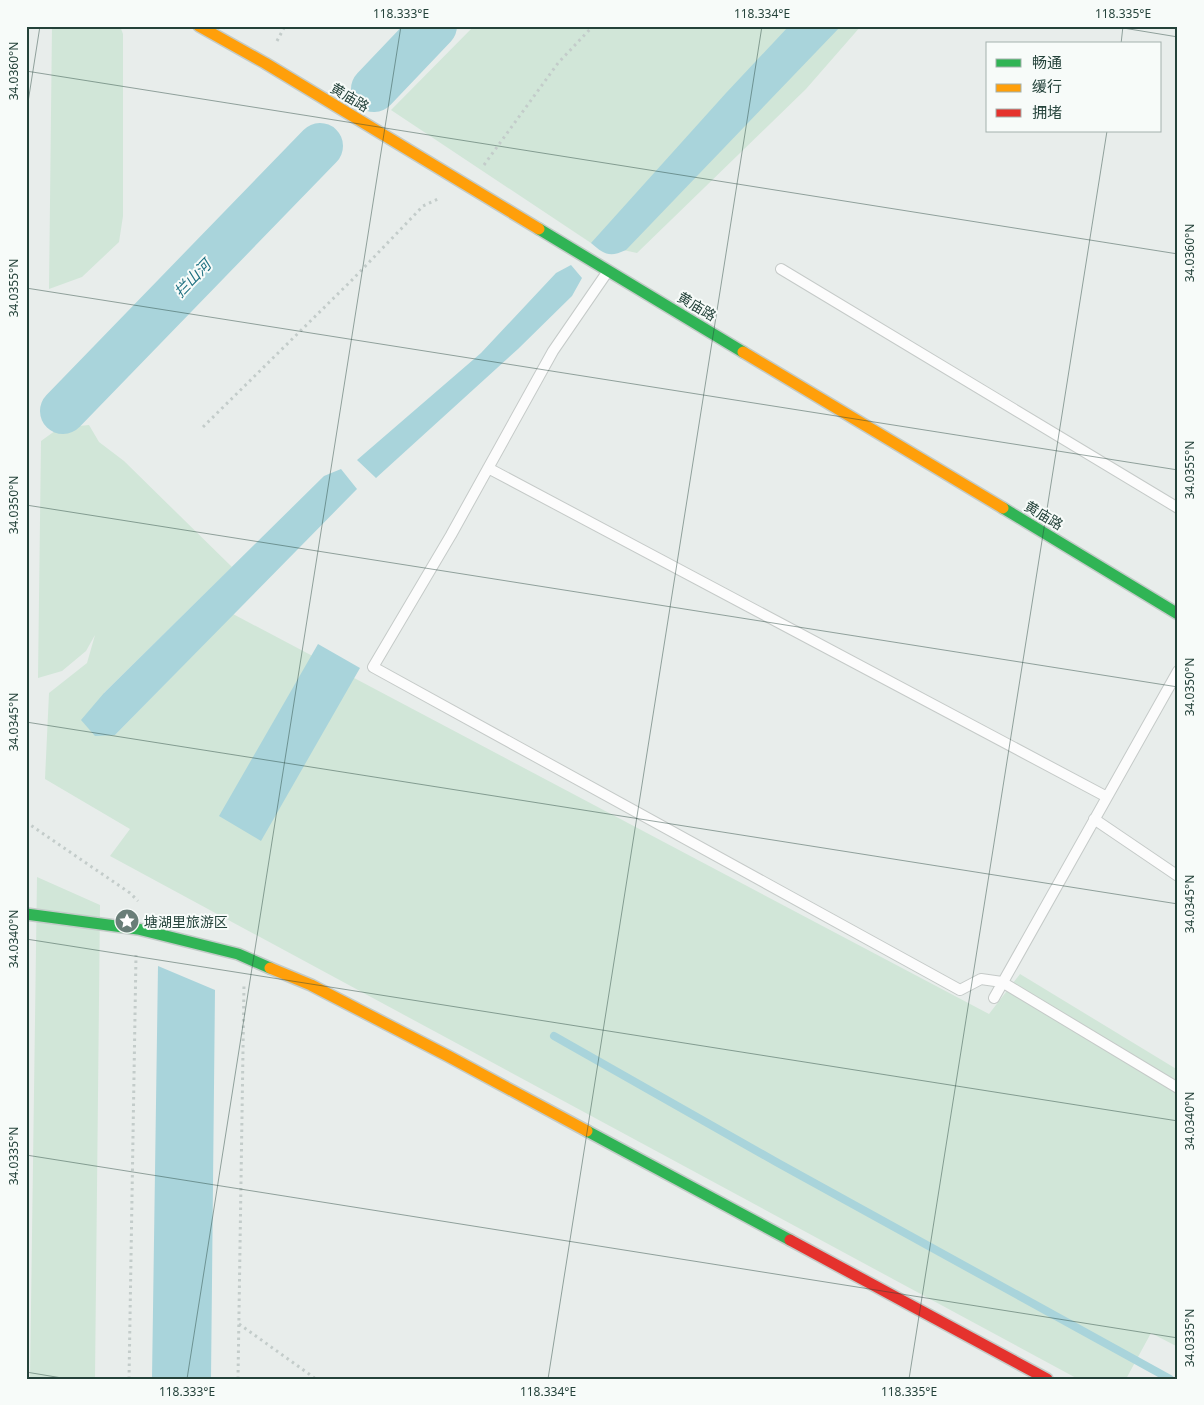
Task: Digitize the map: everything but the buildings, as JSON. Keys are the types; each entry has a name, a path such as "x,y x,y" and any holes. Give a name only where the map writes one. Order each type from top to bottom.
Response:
{"street":[{"name":"黄庙路","path":"199,26 469,186 1178,614"},
{"path":"26,914 138,929 238,954 311,985 448,1056 1047,1379"}],"lane":[{"path":"780,269 1178,508"},
{"path":"608,270 553,351 451,535 373,667 960,990 981,979 1002,982 1178,1088"},
{"path":"488,468 1107,797"},
{"path":"994,998 1178,671"},
{"path":"1094,819 1178,876"}],"path":[{"path":"203,427 352,281 423,206 469,186 558,63 593,26"},
{"path":"26,822 130,893 142,904 135,958 129,1379"},
{"path":"238,954 244,981 238,1379"},
{"path":"239,1324 316,1379"}],"green space":[{"path":"52,26 120,26 123,34 123,216 119,242 82,277 49,289"},
{"path":"474,26 861,26 806,89 637,253 591,243 391,110"},
{"path":"89,425 99,442 124,461 232,567 104,693 115,735 233,614 989,1014 1020,974 1178,1070 1178,1347 1151,1333 1126,1379 1078,1379 110,856 130,829 45,779 49,693 87,663 95,635 86,651 62,671 38,678 41,441 59,428"},
{"path":"37,877 100,905 95,1379 30,1379"}],"water":[{"path":"789,26 841,26 626,250 615,254 607,254 591,243 726,93"},
{"path":"571,265 582,278 572,296 518,349 376,478 357,460 481,353 556,273"},
{"path":"341,469 357,489 115,735 95,736 81,720 104,693 324,476"},
{"path":"318,644 360,668 261,841 219,816"},
{"path":"158,966 215,990 211,1379 152,1379"}],"waterway":[{"name":"拦山河","path":"374,89 434,26"},
{"name":"拦山河","path":"63,411 320,146"},
{"path":"554,1036 778,1163 1170,1379"}],"traffic: fast":[{"path":"539,229 743,352"},
{"path":"1003,508 1178,614"},
{"path":"26,914 138,929 238,954 270,968"},
{"path":"587,1131 790,1240"}],"traffic: slow":[{"path":"199,26 265,63 539,229"},
{"path":"743,352 1003,508"},
{"path":"270,968 311,985 587,1131"}],"traffic: jam":[{"path":"790,1240 1047,1379"}],"place":[{"name":"塘湖里旅游区","path":"127,921"}]}
